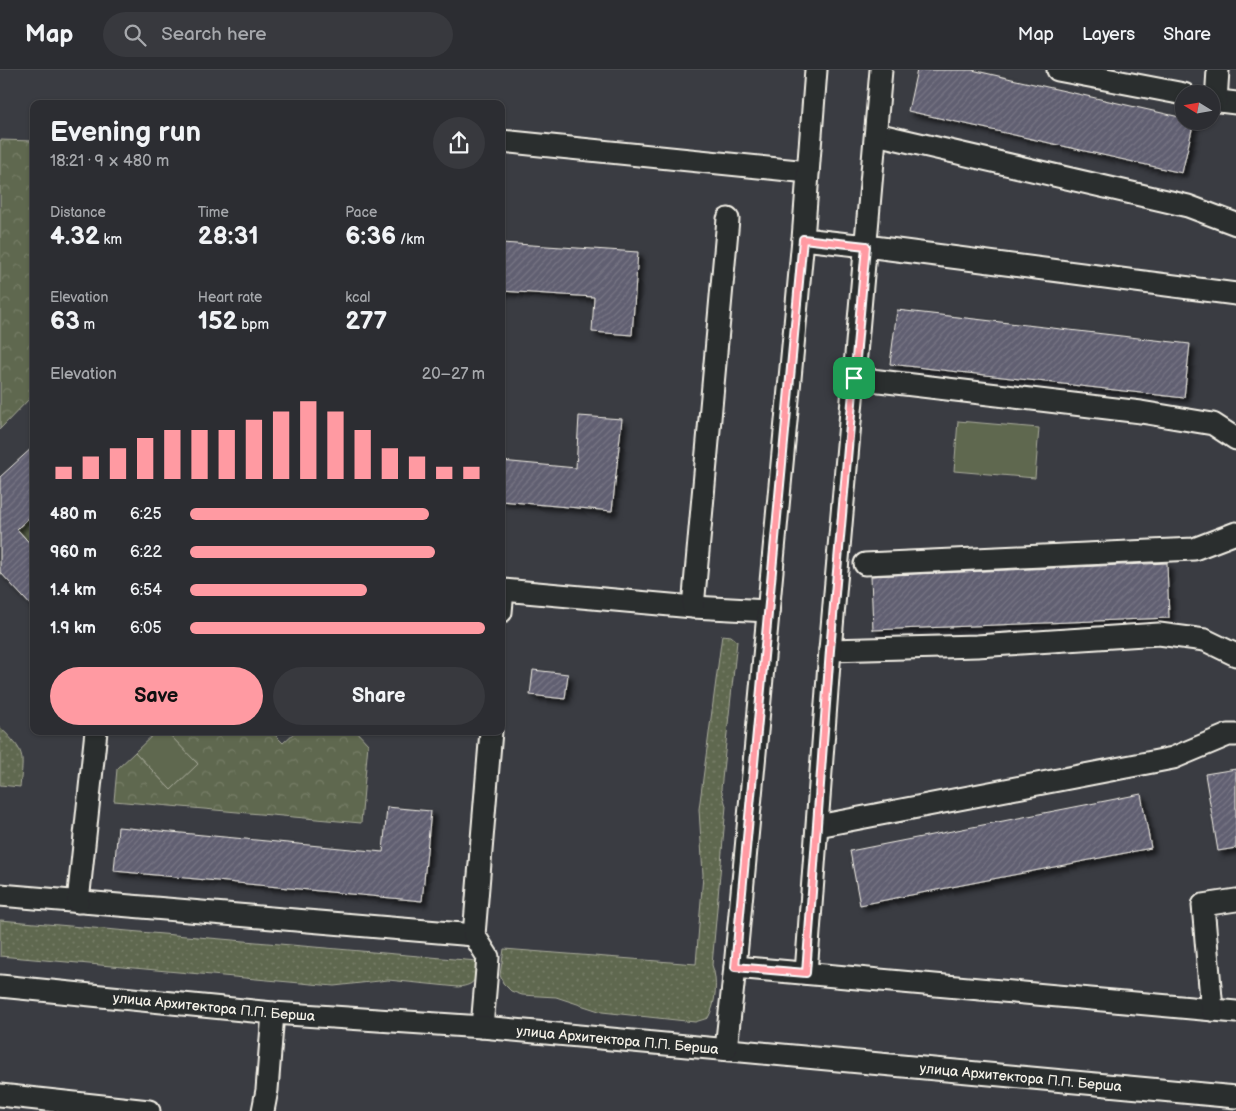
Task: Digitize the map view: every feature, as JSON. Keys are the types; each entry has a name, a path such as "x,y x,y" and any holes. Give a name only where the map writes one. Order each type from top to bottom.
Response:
{"street":[{"path":"726,1049 803,239 816,70"},
{"path":"806,973 830,650 881,70"},
{"path":"1058,70 1175,92"},
{"path":"1218,70 1221,101"},
{"path":"876,134 1188,206 1236,224"},
{"path":"505,141 808,172"},
{"path":"693,607 728,220"},
{"path":"803,239 1236,294"},
{"path":"854,378 1159,415 1213,424 1236,438"},
{"path":"865,564 1194,549 1236,533"},
{"path":"505,590 693,607 768,611"},
{"path":"830,650 976,646 1159,634 1205,640 1236,655"},
{"path":"78,902 96,735"},
{"path":"482,1027 488,958 474,935 491,735"},
{"path":"818,826 1173,758 1228,735 1236,735"},
{"path":"0,895 474,935"},
{"path":"1212,1010 1203,905 1236,900"},
{"path":"735,967 1236,1012"},
{"name":"улица Архитектора П.П. Берша","path":"0,986 274,1013 482,1027 1236,1097"},
{"path":"263,1111 268,1082 274,1013"},
{"path":"0,1095 149,1111"}],"green space":[{"path":"0,140 30,141 30,398 0,429"},
{"path":"958,421 1039,428 1035,478 954,471"},
{"path":"30,517 30,544 17,529"},
{"path":"722,635 731,636 737,641 721,789 726,806 712,965 715,978 715,992 713,1006 708,1018 695,1022 602,1012 556,997 522,995 511,991 503,983 500,975 504,949 696,964 703,875 699,809"},
{"path":"0,727 21,753 20,787 0,785"},
{"path":"153,735 170,735 198,764 171,790 135,752"},
{"path":"170,735 275,735 283,743 292,735 360,735 368,744 361,823 114,801 117,769 135,752 171,790 197,764"},
{"path":"0,920 477,961 477,972 475,980 458,987 388,980 334,986 0,956"}],"building":[{"path":"917,70 972,70 1175,116 1175,130 1192,130 1182,173 908,111"},
{"path":"505,243 638,252 632,335 592,332 594,297 505,291"},
{"path":"897,310 1190,344 1184,398 890,364"},
{"path":"579,416 622,419 612,511 505,501 505,461 576,468"},
{"path":"30,450 30,517 17,529 30,544 30,605 0,572 0,477"},
{"path":"1167,563 1169,618 873,630 871,576"},
{"path":"533,670 568,674 565,699 530,695"},
{"path":"1236,769 1236,848 1218,851 1205,774"},
{"path":"1141,794 1151,848 860,905 850,851"},
{"path":"387,807 431,811 422,901 114,871 118,827 383,852"}],"route":[{"path":"803,239 866,246 854,378 830,650 806,973 735,967 803,239"}]}
